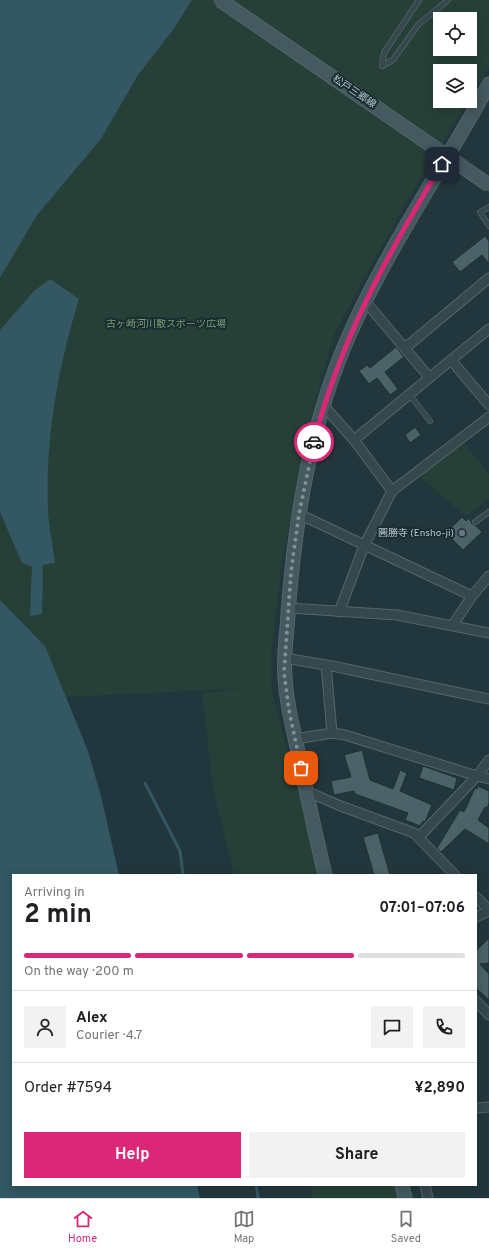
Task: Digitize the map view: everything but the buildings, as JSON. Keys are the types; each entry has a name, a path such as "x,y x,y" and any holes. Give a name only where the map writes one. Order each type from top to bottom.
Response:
{"street":[{"name":"松戸三郷線","path":"220,0 489,185"},
{"path":"325,874 307,796 286,691 285,658 291,572 299,514 311,454 337,365 366,301 410,217 489,84"},
{"path":"405,348 489,278"},
{"path":"366,301 429,377"},
{"path":"354,440 489,329"},
{"path":"451,360 489,405"},
{"path":"324,406 354,440 392,491"},
{"path":"339,612 364,546 392,491 489,417"},
{"path":"299,514 472,596"},
{"path":"453,625 472,596 489,576"},
{"path":"289,608 397,615 489,633"},
{"path":"285,658 326,665 489,700"},
{"path":"326,665 332,733"},
{"path":"295,739 332,733 345,735 489,779"},
{"path":"420,837 489,760"},
{"path":"307,796 313,794 338,805 414,833 420,837 454,874"},
{"path":"477,897 489,910 477,916"},
{"path":"477,1002 489,1015"},
{"path":"477,1108 489,1107"},
{"path":"402,1186 405,1198"},
{"path":"425,1186 428,1198"}],"lane":[{"path":"419,0 384,53 382,66 393,60 418,25 448,0"},
{"path":"489,207 480,212 489,226"},
{"path":"409,394 430,421"},
{"path":"475,522 489,512"}],"green space":[{"name":"古ヶ崎河川敷スポーツ広場","path":"192,0 489,0 489,67 477,87 477,64 433,64 433,108 464,108 403,208 335,332 315,400 282,559 271,655 271,688 320,874 234,874 213,786 202,693 254,688 65,697 45,646 0,600 0,278 37,215 101,139 138,75 173,30"},
{"path":"464,443 489,474 489,499 466,516 419,476"},
{"path":"310,1186 400,1186 404,1198 313,1198"}],"water":[{"path":"0,0 192,0 173,30 138,75 101,139 37,215 0,278"},
{"path":"50,279 79,299 59,377 51,431 48,511 55,563 43,565 42,614 30,616 32,567 22,563 0,512 0,330 34,291"},
{"path":"0,600 45,646 88,751 101,796 119,874 12,874 12,1186 197,1186 200,1198 0,1198"}],"waterway":[{"path":"145,783 180,851 183,874"},
{"path":"256,1186 258,1198"}],"way so far":[{"path":"301,768 289,710 284,673 291,572 299,514 314,442"}],"place":[{"name":"圓勝寺 (Ensho-ji)","path":"462,533"}],"route":[{"path":"314,442 337,365 351,332 392,248 442,164"}]}
